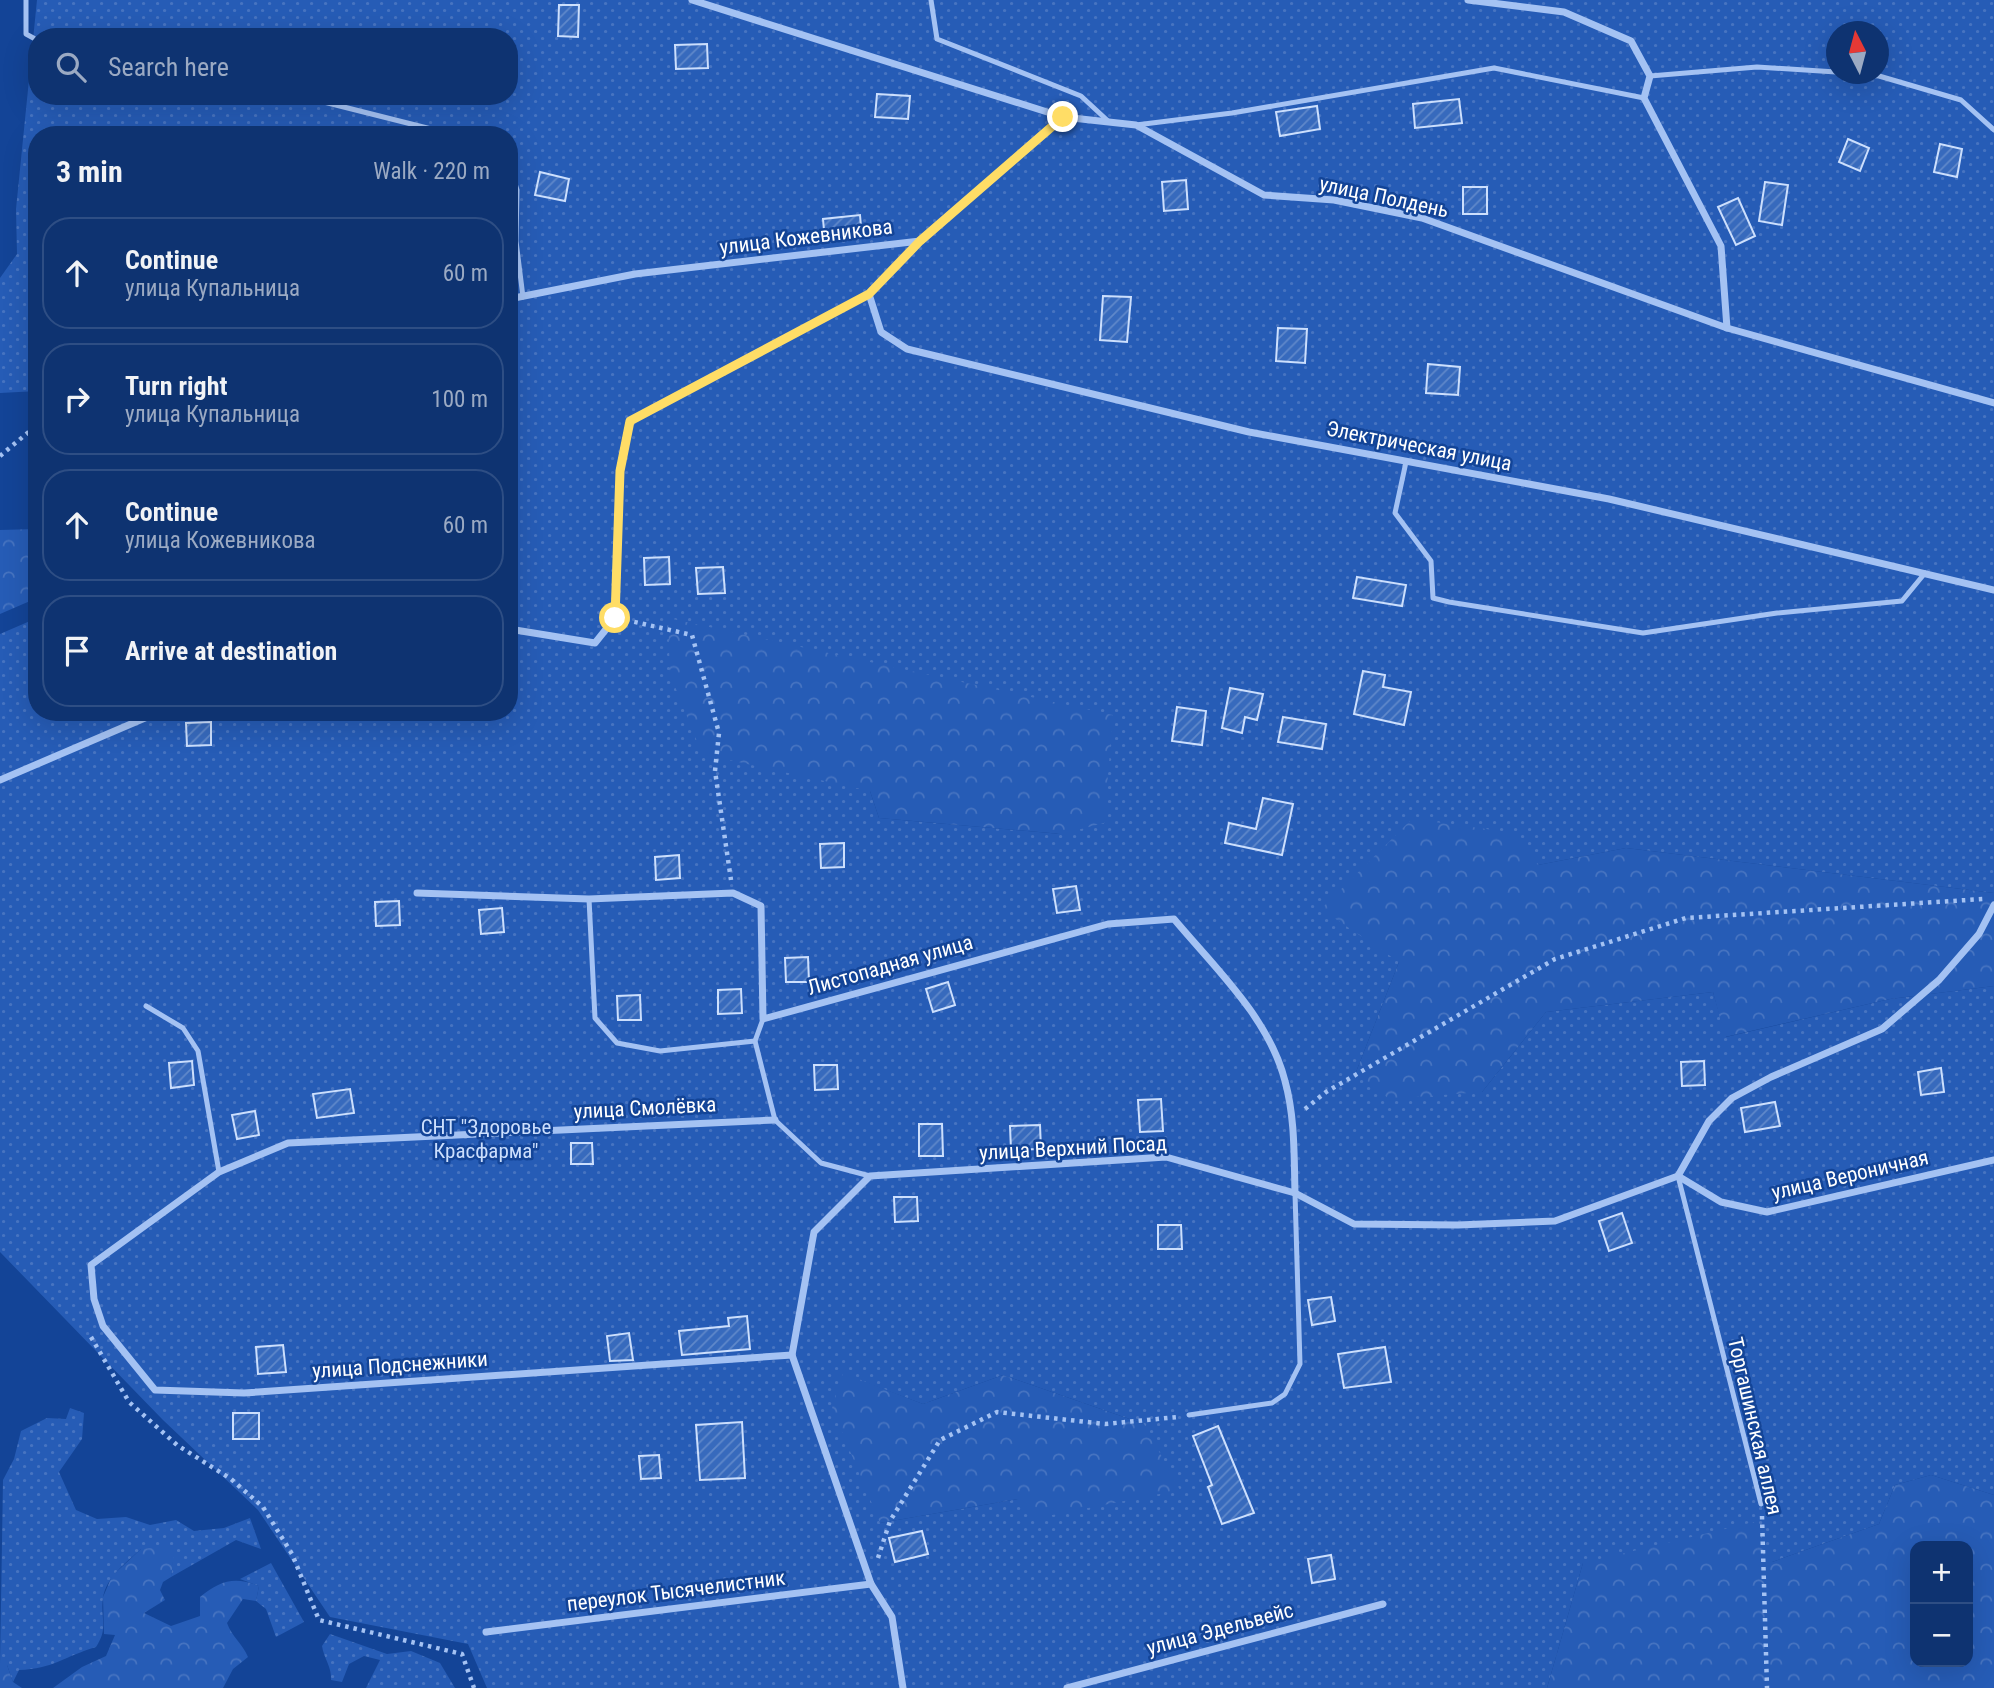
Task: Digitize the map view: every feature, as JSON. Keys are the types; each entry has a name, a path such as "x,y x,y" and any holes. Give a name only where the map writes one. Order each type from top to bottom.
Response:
{"street":[{"path":"692,0 1063,117"},
{"path":"1468,0 1564,12 1631,41 1650,76 1644,98 1721,246 1727,328"},
{"name":"улица Кожевникова","path":"518,298 635,274 920,241 1063,117"},
{"name":"улица Полдень","path":"1109,122 1136,125 1264,195 1334,200 1422,218 1727,328 1994,403"},
{"path":"518,630 595,643 615,618 620,471 630,421 869,294 920,241"},
{"name":"Электрическая улица","path":"869,294 881,332 907,349 1249,432 1621,502 1994,590"},
{"path":"0,780 138,721"},
{"path":"416,893 589,899 733,893 761,906 762,1019"},
{"path":"1678,1176 1709,1121 1732,1098 1771,1077 1882,1028 1939,981 1979,934 1994,905"},
{"name":"Листопадная улица","path":"762,1019 1108,924 1174,919 1263,1027 1285,1079 1293,1120 1295,1193"},
{"name":"улица Смолёвка","path":"92,1265 219,1172 288,1143 775,1120"},
{"name":"улица Верхний Посад","path":"870,1176 1166,1157 1295,1193 1354,1224 1458,1226 1555,1221 1678,1176"},
{"name":"улица Вероничная","path":"1678,1176 1721,1202 1766,1212 1994,1160"},
{"path":"870,1176 814,1232 792,1355 870,1584 892,1617 902,1688"},
{"name":"улица Подснежники","path":"92,1265 94,1299 103,1326 155,1390 244,1393 792,1355"},
{"name":"переулок Тысячелистник","path":"486,1632 870,1584"},
{"name":"улица Эдельвейс","path":"1067,1688 1383,1604"}],"lane":[{"path":"26,0 28,35"},
{"path":"931,0 936,39 1081,96 1109,122"},
{"path":"1650,76 1757,67 1826,71"},
{"path":"1136,125 1232,113 1494,68 1644,98"},
{"path":"1889,79 1961,100 1994,130"},
{"path":"336,105 418,126"},
{"path":"1063,117 1109,122"},
{"path":"518,257 523,297"},
{"path":"1406,462 1395,513 1431,561 1433,598 1449,602 1643,633 1777,613 1902,601 1924,573"},
{"path":"589,899 595,1018 617,1042 660,1051 755,1041"},
{"path":"146,1006 183,1028 198,1051 219,1172"},
{"path":"762,1019 755,1041 775,1120 821,1163 870,1176"},
{"name":"Торгашинская аллея","path":"1678,1176 1761,1504"},
{"path":"1189,1415 1272,1403 1285,1394 1300,1364 1295,1193"}],"path":[{"path":"0,456 28,433"},
{"path":"615,618 692,635 719,733 715,771 733,893"},
{"path":"1293,1120 1326,1092 1555,959 1686,918 1994,899"},
{"path":"88,1331 129,1402 177,1445 231,1479 263,1507 292,1554 319,1620 462,1654 474,1688"},
{"path":"870,1584 890,1521 940,1440 997,1412 1105,1424 1189,1415"},
{"name":"Торгашинская аллея","path":"1761,1504 1767,1688"}],"green space":[{"name":"СНТ \"Здоровье Красфарма\"","path":"37,0 1994,0 1994,893 1626,848 1538,865 1399,962 1356,1072 1482,1092 1546,1012 1713,992 1726,1037 1890,999 1994,986 1994,1495 1931,1475 1895,1485 1879,1524 1772,1562 1583,1563 1547,1688 487,1688 468,1644 330,1617 258,1510 163,1420 0,1252 0,634 28,622 28,721 518,721 518,126 28,126 28,391 0,393 0,278 17,254 16,209 28,90 28,105 518,105 518,28 34,28","holes":["870,791 1061,834 879,818","843,1374 923,1404 1003,1375 1144,1424 1018,1499 880,1523"]},
{"path":"28,529 28,602 0,614 0,530"},
{"path":"668,618 1113,715 1104,823 1062,834 879,818 870,791 702,754 670,674"},
{"path":"1412,819 1516,833 1538,865 1626,848 1994,893 1994,986 1890,999 1725,1037 1713,992 1546,1012 1482,1092 1389,1099 1356,1072 1399,962 1321,909"},
{"path":"843,1373 923,1404 1003,1375 1144,1424 1180,1490 1032,1519 1018,1499 880,1523 832,1408"},
{"path":"70,1408 84,1413 82,1439 59,1472 76,1510 97,1519 126,1517 150,1525 176,1520 194,1531 224,1528 250,1518 261,1549 236,1540 171,1577 173,1555 141,1549 108,1583 102,1605 102,1634 96,1647 50,1665 19,1670 13,1682 7,1665 0,1665 3,1480 14,1459 21,1431 47,1418 66,1419"},
{"path":"1931,1475 1994,1495 1994,1688 1547,1688 1583,1563 1754,1522 1772,1562 1879,1524 1895,1485"},
{"path":"168,1546 174,1554 171,1577 163,1582 160,1590 165,1600 144,1613 171,1626 200,1616 200,1597 214,1587 235,1581 259,1586 256,1601 243,1599 227,1623 248,1657 233,1669 223,1688 53,1688 82,1667 106,1656 115,1635 104,1634 103,1597 112,1576 141,1549"},
{"path":"271,1563 304,1622 276,1637 266,1609 256,1601 259,1586 240,1579"},
{"path":"330,1634 387,1654 411,1651 440,1663 455,1688 366,1688 380,1660 364,1656 349,1664 342,1682 331,1680 322,1646"},
{"path":"0,1665 7,1665 13,1682 22,1688 0,1688"}],"building":[{"path":"559,5 579,5 578,37 558,36"},
{"path":"707,44 708,68 676,69 675,45"},
{"path":"877,94 910,96 908,119 875,117"},
{"path":"1459,99 1462,123 1415,128 1413,104"},
{"path":"1317,106 1320,129 1280,136 1276,112"},
{"path":"1848,139 1869,148 1860,171 1839,162"},
{"path":"1940,144 1962,149 1957,177 1934,172"},
{"path":"540,172 569,179 565,201 535,195"},
{"path":"1186,180 1188,209 1164,211 1162,182"},
{"path":"1765,182 1788,185 1782,225 1759,221"},
{"path":"1463,187 1487,187 1487,214 1463,214"},
{"path":"1738,198 1755,236 1736,245 1718,207"},
{"path":"860,215 862,238 825,242 823,219"},
{"path":"1103,296 1131,297 1127,342 1100,340"},
{"path":"1278,328 1307,329 1305,363 1276,361"},
{"path":"1428,364 1460,367 1458,395 1426,393"},
{"path":"669,557 670,584 645,585 644,558"},
{"path":"723,567 725,593 698,594 696,568"},
{"path":"1357,577 1406,585 1402,606 1353,598"},
{"path":"1363,671 1385,675 1383,687 1411,692 1404,725 1354,714"},
{"path":"1230,688 1263,694 1257,720 1245,717 1242,733 1222,728"},
{"path":"1177,707 1206,711 1202,745 1172,741"},
{"path":"1283,717 1326,724 1322,749 1278,742"},
{"path":"211,722 211,745 187,746 186,723"},
{"path":"1263,798 1293,804 1282,855 1225,843 1229,823 1256,829"},
{"path":"844,843 844,867 821,868 820,844"},
{"path":"679,855 680,878 656,880 655,857"},
{"path":"1076,886 1080,910 1057,913 1053,889"},
{"path":"399,901 400,925 376,926 375,902"},
{"path":"502,908 504,932 481,934 479,910"},
{"path":"808,957 809,982 786,982 785,958"},
{"path":"948,982 955,1005 933,1012 926,989"},
{"path":"741,989 742,1013 718,1014 718,990"},
{"path":"640,995 641,1020 618,1020 617,996"},
{"path":"192,1061 194,1085 171,1088 169,1063"},
{"path":"1704,1061 1705,1085 1682,1086 1681,1062"},
{"path":"814,1065 837,1065 838,1089 815,1090"},
{"path":"1941,1068 1944,1092 1921,1095 1918,1072"},
{"path":"350,1089 354,1113 317,1118 313,1094"},
{"path":"1161,1099 1163,1131 1140,1132 1138,1100"},
{"path":"1775,1102 1780,1126 1745,1132 1741,1108"},
{"path":"255,1111 259,1135 237,1139 232,1115"},
{"path":"919,1124 942,1124 943,1156 919,1156"},
{"path":"1040,1125 1041,1149 1011,1150 1010,1126"},
{"path":"571,1143 592,1143 593,1164 571,1164"},
{"path":"894,1197 917,1197 918,1221 895,1222"},
{"path":"1622,1213 1632,1243 1609,1251 1599,1221"},
{"path":"1158,1225 1181,1225 1182,1249 1158,1249"},
{"path":"1331,1297 1335,1321 1312,1325 1308,1300"},
{"path":"747,1316 750,1349 682,1355 679,1331 729,1326 728,1318"},
{"path":"629,1333 633,1360 610,1361 607,1336"},
{"path":"283,1345 286,1372 258,1374 256,1347"},
{"path":"1385,1347 1391,1382 1344,1388 1338,1354"},
{"path":"233,1413 259,1413 259,1439 233,1439"},
{"path":"742,1422 745,1478 700,1480 696,1425"},
{"path":"1218,1426 1254,1513 1222,1524 1208,1487 1212,1485 1193,1436"},
{"path":"659,1455 661,1478 641,1479 639,1456"},
{"path":"922,1531 928,1554 895,1562 889,1538"},
{"path":"1331,1555 1335,1579 1312,1583 1308,1559"}],"route":[{"path":"615,618 620,471 630,421 869,294 920,241 1063,117"}]}
